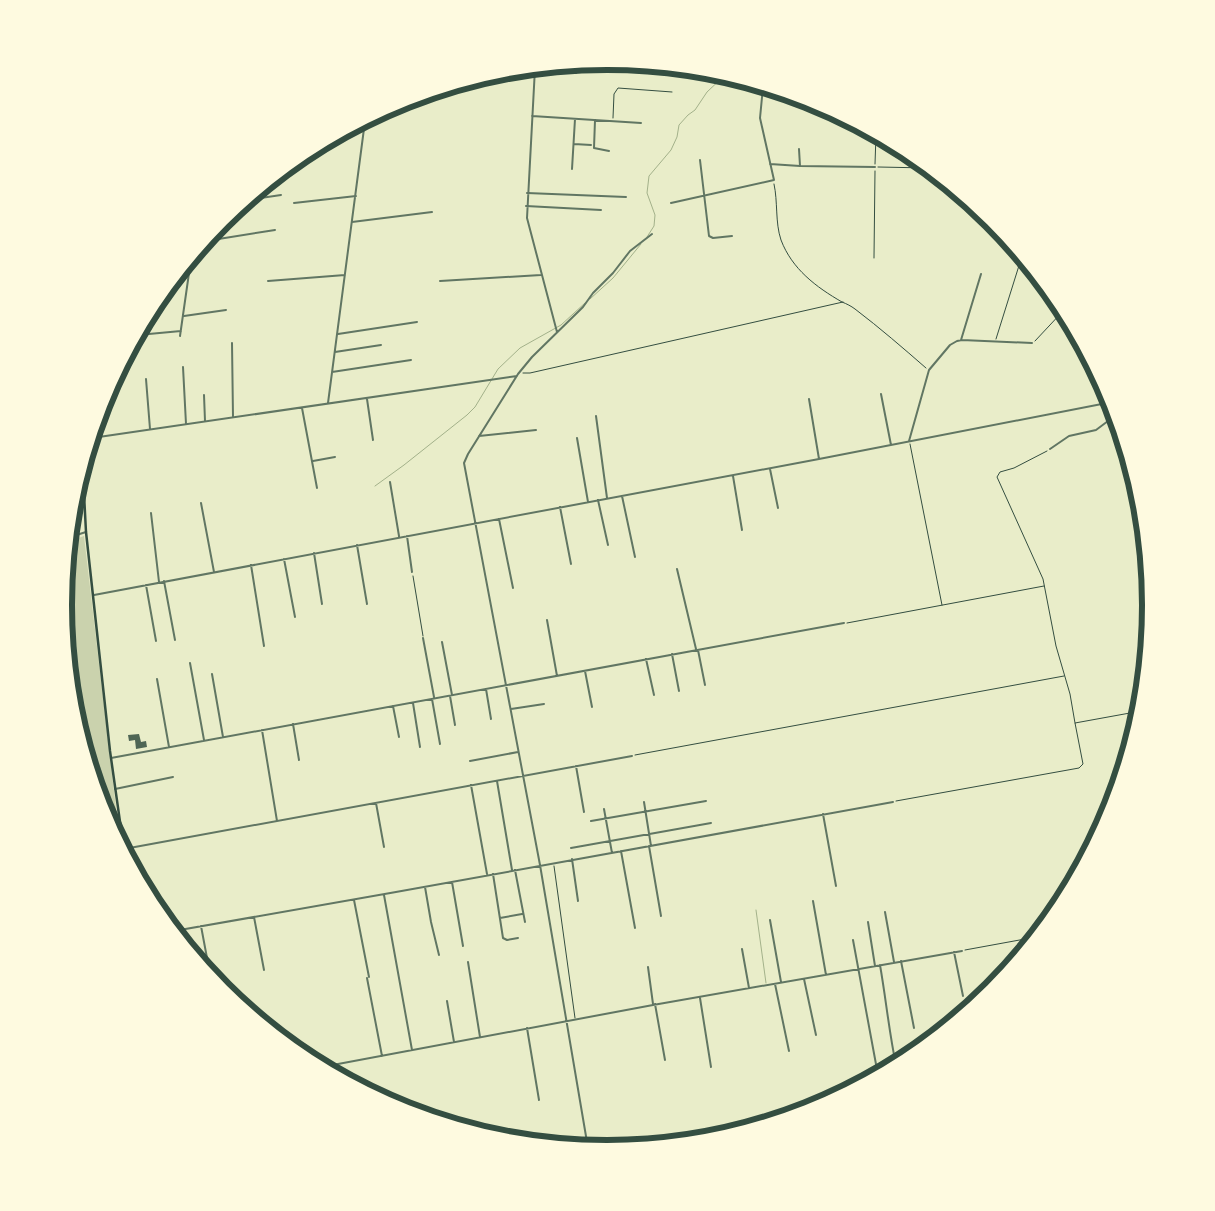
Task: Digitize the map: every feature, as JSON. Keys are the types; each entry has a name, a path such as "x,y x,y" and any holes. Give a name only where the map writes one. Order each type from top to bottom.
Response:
{"main road":[{"path":"84,492 86,532 110,758 121,828"}],"street":[{"path":"535,75 526,206 527,220 558,332"},
{"path":"671,203 774,180 759,117 762,93"},
{"path":"532,116 641,123"},
{"path":"572,169 575,119"},
{"path":"595,120 594,148 608,150"},
{"path":"328,404 364,129"},
{"path":"574,144 591,145"},
{"path":"799,148 800,166"},
{"path":"700,160 709,236 712,238 732,236"},
{"path":"770,164 875,167"},
{"path":"527,193 626,197"},
{"path":"260,198 281,195"},
{"path":"294,203 356,196"},
{"path":"526,206 601,210"},
{"path":"352,222 432,212"},
{"path":"217,239 276,230"},
{"path":"587,1140 540,865 464,463 517,376 539,349 585,304 630,251 652,234"},
{"path":"180,336 188,274"},
{"path":"268,281 345,274"},
{"path":"961,340 981,274"},
{"path":"440,280 541,275"},
{"path":"183,316 226,310"},
{"path":"337,334 417,322"},
{"path":"146,334 181,331"},
{"path":"909,442 929,370 950,345 961,340 1032,343"},
{"path":"232,343 233,417"},
{"path":"335,352 381,346"},
{"path":"332,372 411,360"},
{"path":"183,367 186,424"},
{"path":"99,437 517,376"},
{"path":"146,379 150,430"},
{"path":"881,394 891,445"},
{"path":"204,395 205,421"},
{"path":"366,399 373,440"},
{"path":"809,399 819,459"},
{"path":"94,595 1103,404"},
{"path":"302,407 310,459 313,461 317,488"},
{"path":"596,416 607,498"},
{"path":"1050,449 1069,436 1098,429 1110,420"},
{"path":"479,436 536,430"},
{"path":"577,438 588,502"},
{"path":"313,461 335,457"},
{"path":"770,468 778,508"},
{"path":"732,475 742,530"},
{"path":"390,482 399,537"},
{"path":"622,495 635,557"},
{"path":"598,500 608,545"},
{"path":"201,503 214,572"},
{"path":"560,507 571,564"},
{"path":"151,513 159,582"},
{"path":"499,518 513,588"},
{"path":"77,535 86,532"},
{"path":"407,536 412,572"},
{"path":"357,546 367,604"},
{"path":"314,553 322,604"},
{"path":"284,559 296,617"},
{"path":"251,565 264,646"},
{"path":"677,568 705,685"},
{"path":"164,581 175,640"},
{"path":"146,585 156,641"},
{"path":"547,620 557,676"},
{"path":"110,758 844,623"},
{"path":"423,638 440,744"},
{"path":"442,642 455,725"},
{"path":"672,654 680,691"},
{"path":"646,659 654,695"},
{"path":"190,663 204,740"},
{"path":"585,671 592,707"},
{"path":"212,674 223,737"},
{"path":"157,679 170,747"},
{"path":"486,689 491,719"},
{"path":"413,702 420,747"},
{"path":"511,710 544,704"},
{"path":"393,706 399,737"},
{"path":"293,724 299,760"},
{"path":"262,730 278,820"},
{"path":"470,761 518,752"},
{"path":"130,848 632,756"},
{"path":"576,766 584,812"},
{"path":"115,789 173,777"},
{"path":"497,780 525,922"},
{"path":"471,785 487,875"},
{"path":"591,821 706,801"},
{"path":"376,802 384,847"},
{"path":"644,802 661,916"},
{"path":"182,929 384,895 553,862 621,852 892,802"},
{"path":"604,809 612,853"},
{"path":"823,814 836,886"},
{"path":"571,848 711,823"},
{"path":"621,852 635,928"},
{"path":"572,859 578,901"},
{"path":"493,874 504,938 507,940 518,938"},
{"path":"452,882 463,946"},
{"path":"425,887 431,924 439,955"},
{"path":"384,895 412,1050"},
{"path":"354,900 382,1056"},
{"path":"813,901 826,975"},
{"path":"885,912 894,963"},
{"path":"500,918 523,913"},
{"path":"254,917 264,970"},
{"path":"770,920 781,983"},
{"path":"868,922 876,966"},
{"path":"201,926 208,962"},
{"path":"853,940 877,1068"},
{"path":"742,949 750,988"},
{"path":"333,1065 575,1019 962,951"},
{"path":"954,952 963,996"},
{"path":"468,962 480,1037"},
{"path":"901,962 914,1028"},
{"path":"880,965 895,1057"},
{"path":"648,967 665,1060"},
{"path":"804,979 816,1035"},
{"path":"776,984 789,1051"},
{"path":"699,997 712,1067"},
{"path":"447,1001 454,1042"},
{"path":"527,1028 539,1100"}],"path":[{"path":"613,121 614,94 618,88 672,92"},
{"path":"874,258 876,142"},
{"path":"875,167 915,168"},
{"path":"774,180 778,227 788,254 795,266 805,276 871,321 929,370"},
{"path":"996,341 1020,264"},
{"path":"521,371 530,373 843,302"},
{"path":"1032,343 1058,316"},
{"path":"909,442 942,605"},
{"path":"892,802 1079,769 1083,764 1070,694 1055,644 1045,586 997,476 1000,472 1014,468 1050,449"},
{"path":"412,572 423,638"},
{"path":"844,623 1045,586"},
{"path":"632,756 1064,676"},
{"path":"1075,723 1132,713"},
{"path":"553,862 575,1019"},
{"path":"962,951 1026,939"}],"green space":[{"path":"84,536 117,820 100,778 82,710 73,641 73,570 77,539"}],"building":[{"path":"139,734 141,742 146,741 147,747 136,749 135,740 129,741 128,735"}],"waterway":[{"path":"647,237 654,226 655,215 647,193 649,176 671,150 677,137 679,125 695,110 707,92 718,81"},
{"path":"590,299 613,278 641,244"},
{"path":"375,486 467,415 475,407 498,369 520,348 561,325 585,303"},
{"path":"756,910 766,983"}]}
